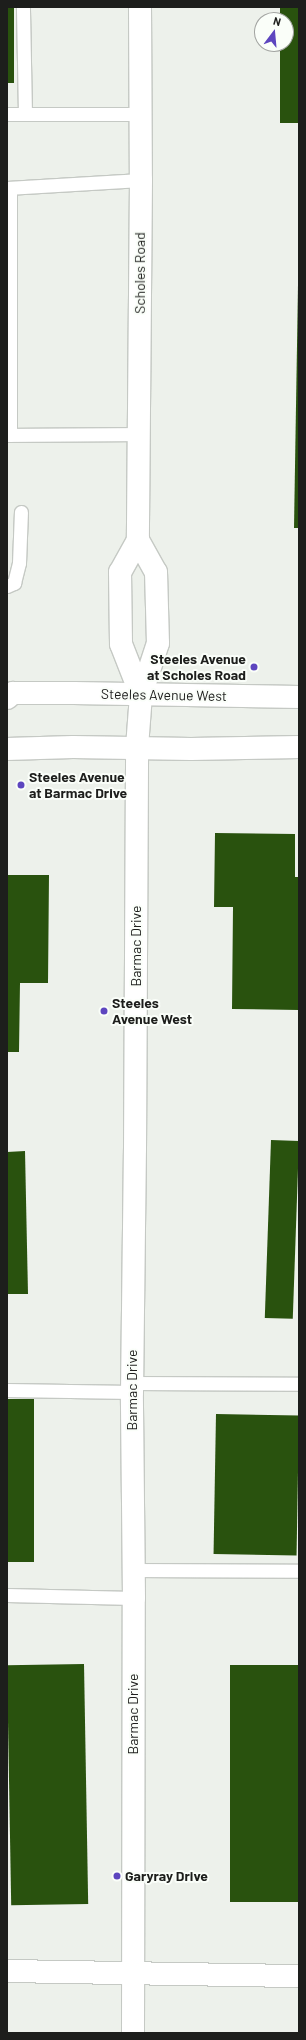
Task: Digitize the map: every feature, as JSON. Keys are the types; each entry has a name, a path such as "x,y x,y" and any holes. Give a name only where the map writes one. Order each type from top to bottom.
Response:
{"street":[{"name":"Scholes Road","path":"140,7 141,180 138,540 120,572 121,644 142,695"},
{"name":"Scholes Road","path":"138,540 156,572 158,643 142,695"},
{"name":"Steeles Avenue West","path":"7,698 13,693 299,698"},
{"name":"Barmac Drive","path":"132,2033 134,1598 132,1388 137,747 142,695"},
{"path":"7,749 137,747 191,749 299,747"},
{"path":"7,1971 299,1976"}],"lane":[{"path":"23,7 25,114"},
{"path":"7,114 141,114"},
{"path":"139,434 9,435 9,188 141,180"},
{"path":"7,586 14,583 19,563 21,512"},
{"path":"7,1390 299,1384"},
{"path":"133,1570 299,1571"},
{"path":"7,1595 134,1598"}],"building":[{"path":"7,7 14,7 14,83 7,83"},
{"path":"280,7 299,7 299,123 280,123 280,52 294,52 294,12 280,12"},
{"path":"298,285 299,528 294,528"},
{"path":"215,833 295,834 295,877 299,877 299,1010 232,1009 233,907 214,907"},
{"path":"7,875 49,875 48,983 20,983 19,1052 7,1052"},
{"path":"271,1140 299,1141 293,1319 265,1318"},
{"path":"25,1151 28,1294 7,1294 7,1152"},
{"path":"7,1399 34,1399 34,1562 7,1562"},
{"path":"216,1414 299,1415 297,1555 214,1554"},
{"path":"84,1664 88,1904 11,1905 7,1665"},
{"path":"230,1665 299,1665 299,1902 230,1902"}],"place":[{"name":"Steeles Avenue at Scholes Road","path":"254,667"},
{"name":"Steeles Avenue at Barmac Drive","path":"21,785"},
{"name":"Steeles Avenue West","path":"104,1011"},
{"name":"Garyray Drive","path":"117,1876"}]}
